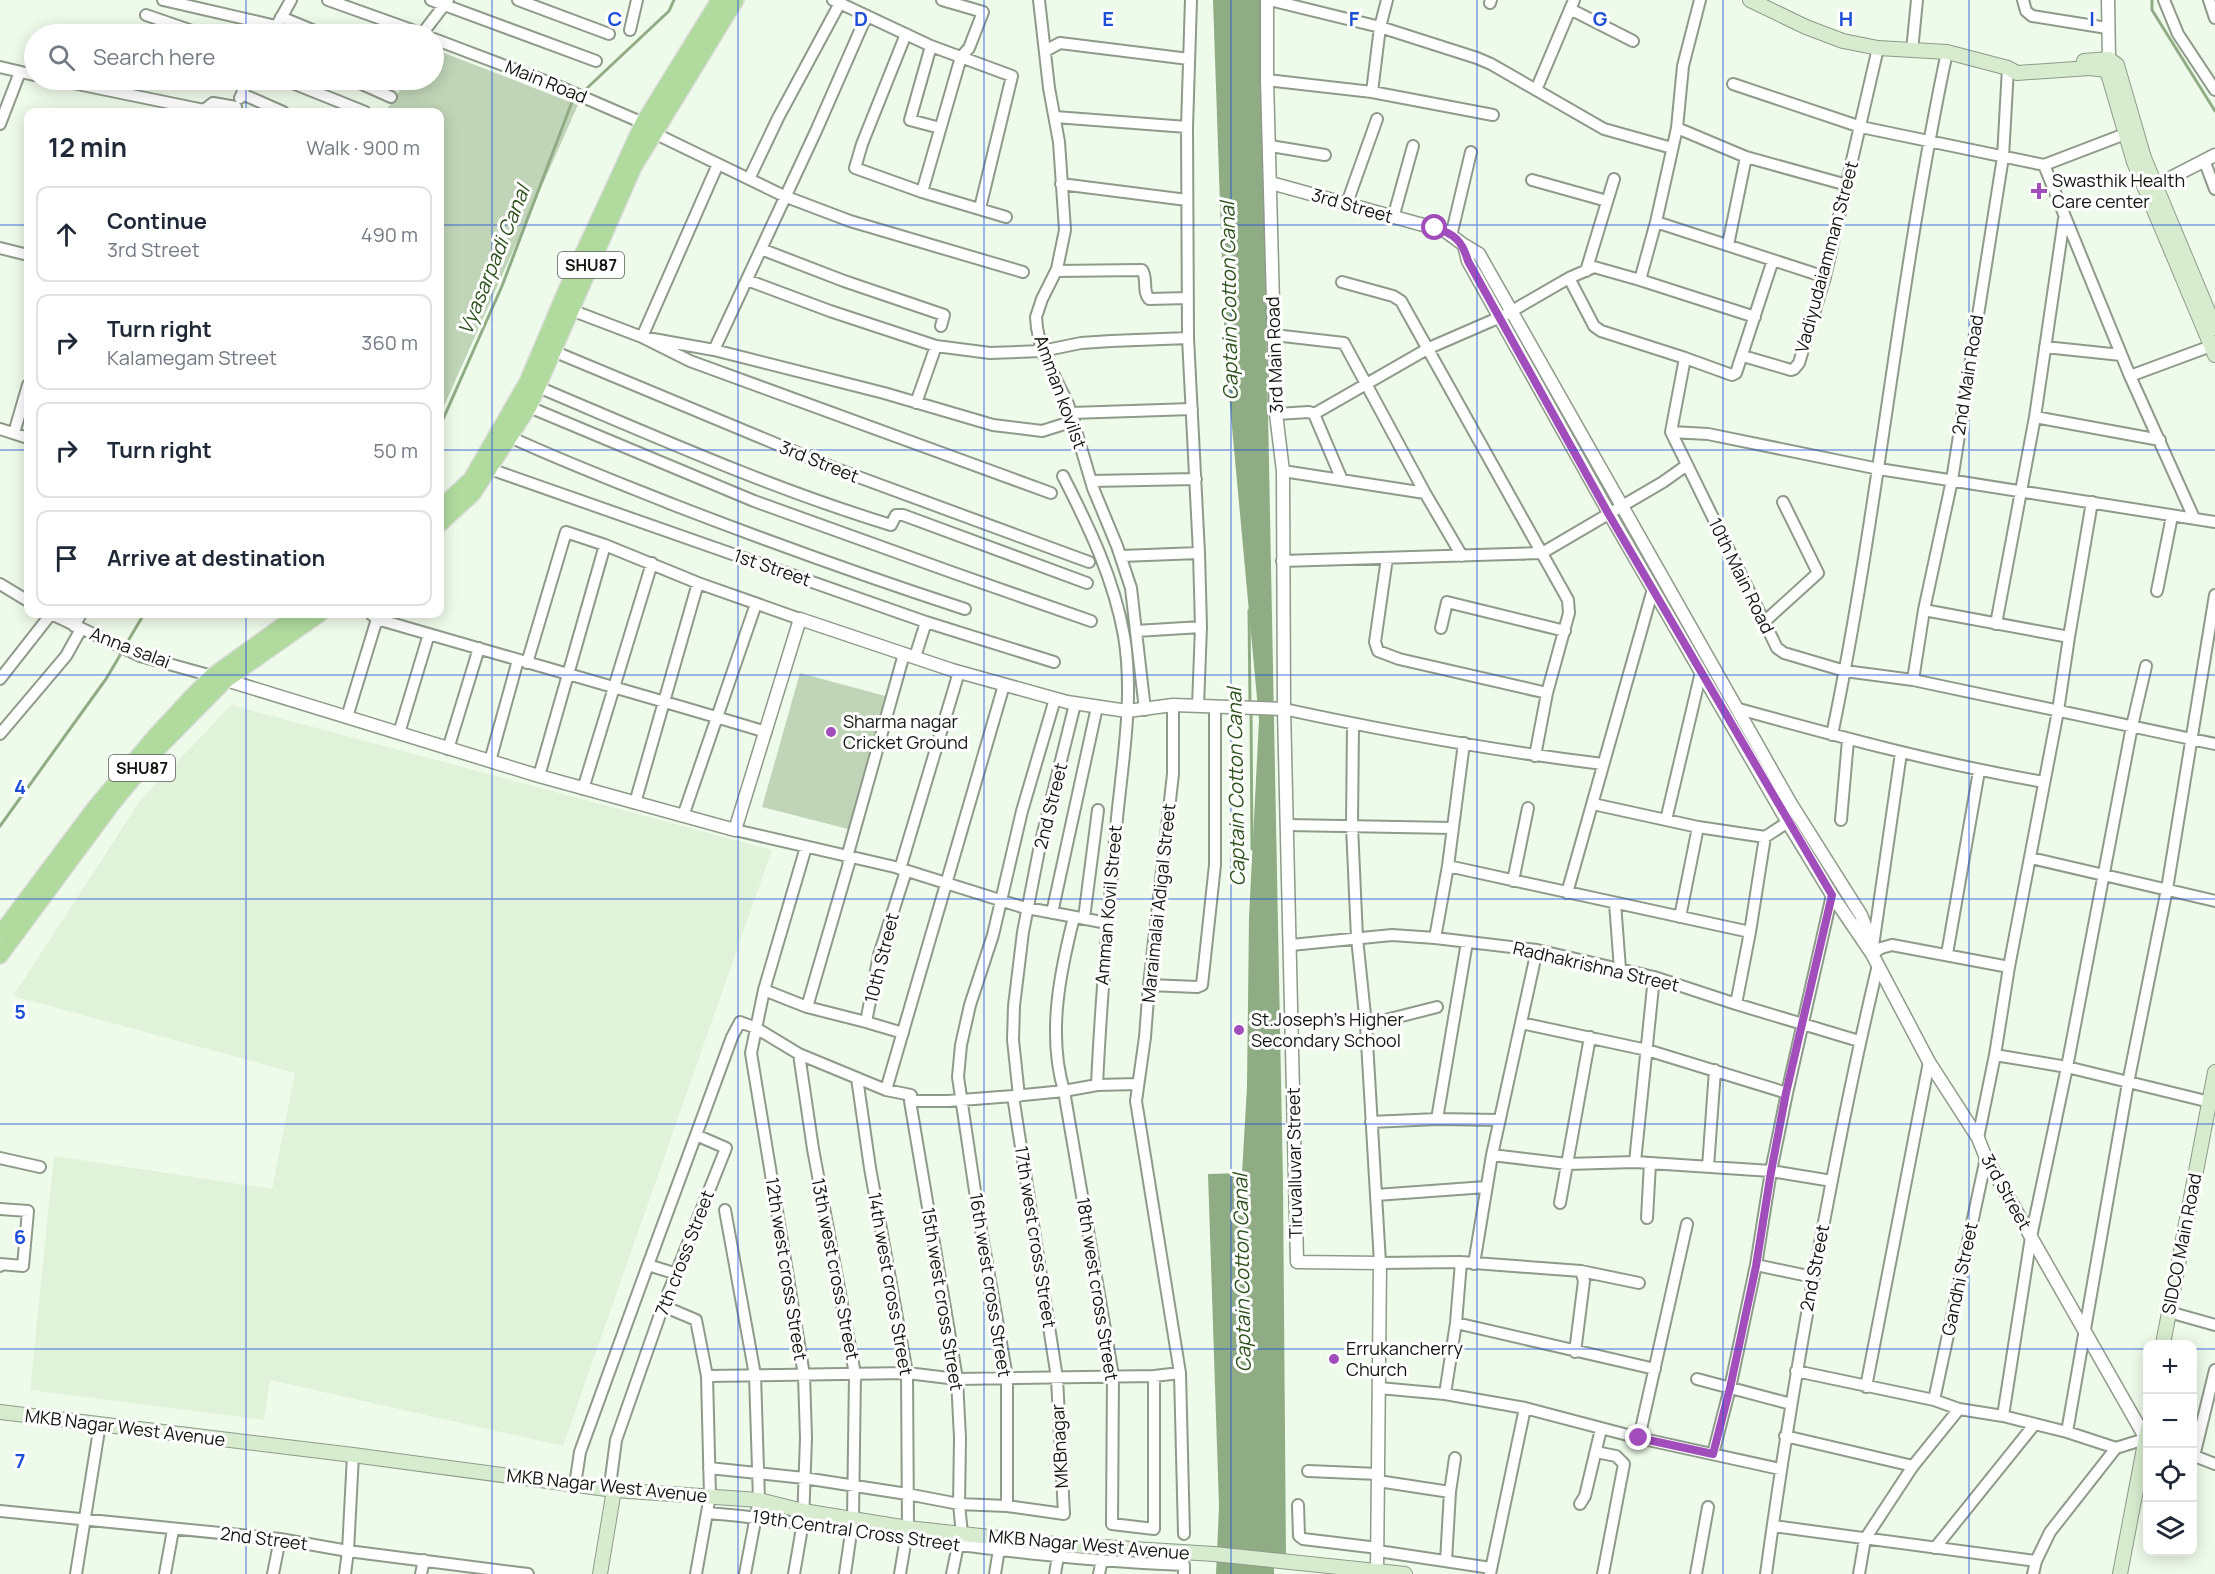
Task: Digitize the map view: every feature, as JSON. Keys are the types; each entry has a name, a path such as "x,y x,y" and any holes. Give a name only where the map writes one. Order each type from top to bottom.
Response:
{"main road":[{"name":"SHU87","path":"444,504 471,479 527,382 566,290 649,128 719,0"},
{"name":"SHU87","path":"444,520 472,494 529,407 649,128 736,0"},
{"path":"1750,0 1806,27 1843,41 1878,48 1947,52 2008,68 2017,73 2117,65 2150,188 2213,350"},
{"path":"2108,64 2125,134 2215,328"},
{"name":"SHU87","path":"0,934 96,806 155,736 219,678 293,618"},
{"name":"SHU87","path":"0,956 114,802 219,678 314,618"},
{"name":"SIDCO Main Road","path":"2164,1340 2215,1072"},
{"name":"MKB Nagar West Avenue","path":"0,1412 353,1455 614,1490 759,1500 803,1517 907,1533 978,1541 1214,1554 1405,1574"},
{"path":"2121,1574 2144,1448"},
{"path":"600,1574 614,1490"}],"street":[{"path":"163,0 267,24"},
{"path":"277,24 291,0"},
{"path":"328,0 394,24"},
{"path":"431,0 447,2 596,61"},
{"path":"518,0 609,34"},
{"path":"630,30 637,0"},
{"path":"922,192 961,57 969,48 982,12 942,0"},
{"name":"Amman kovilst","path":"1039,0 1049,88 1059,142 1065,230 1056,271 1036,317 1042,351 1072,417 1091,481 1121,556 1131,588 1145,710"},
{"path":"1191,0 1187,127 1188,339 1199,552 1201,627 1198,706"},
{"path":"1268,0 1380,27 1477,58 1604,129 1672,148"},
{"name":"3rd Main Road","path":"1268,0 1267,80 1276,414 1283,471 1280,709"},
{"path":"1372,92 1380,27 1387,0"},
{"path":"1640,280 1656,222 1677,128 1683,66 1700,0"},
{"path":"1912,51 1917,0"},
{"path":"2023,0 2028,14 2036,18 2107,28"},
{"path":"2108,0 2108,64"},
{"path":"2164,0 2178,34 2215,90"},
{"path":"2208,0 2215,18"},
{"path":"430,24 447,2"},
{"path":"749,178 837,2 931,46 1012,76 980,208"},
{"path":"1536,90 1572,5 1633,42"},
{"path":"146,15 172,24"},
{"path":"714,350 866,17"},
{"path":"906,34 862,144 855,168 922,192 1006,217"},
{"name":"Main Road","path":"444,43 553,84 649,128 786,196 850,221 1023,272"},
{"path":"1045,51 1060,43 1189,59"},
{"path":"931,46 910,120 940,128"},
{"name":"Vadiyudaiamman Street","path":"1743,356 1791,370 1797,366 1825,277 1878,48"},
{"path":"1832,735 1879,469 1928,141 1947,52"},
{"path":"0,67 24,73"},
{"name":"2nd Main Road","path":"1913,680 1924,610 1952,480 2002,157 2008,68"},
{"path":"0,124 20,72"},
{"path":"1267,80 1372,92 1493,115"},
{"path":"1733,84 1861,127 2044,165 2125,134"},
{"path":"104,90 188,108"},
{"path":"237,108 244,90"},
{"path":"251,90 277,108"},
{"path":"310,90 354,108"},
{"path":"375,90 391,97"},
{"path":"206,108 213,103 229,108"},
{"path":"1055,117 1187,127"},
{"path":"1347,203 1377,118"},
{"path":"1677,128 1746,157 1847,185"},
{"path":"1270,146 1325,155"},
{"path":"1393,218 1413,146"},
{"path":"1451,236 1471,152"},
{"path":"1728,245 1746,157"},
{"path":"2150,188 2210,158 2215,189"},
{"path":"642,337 718,164"},
{"path":"2044,165 2121,355 2194,518"},
{"path":"1586,270 1614,179"},
{"path":"1532,180 1607,201"},
{"name":"3rd Street","path":"1271,183 1445,231 1479,254 1513,310 1791,804 1861,915 1872,955"},
{"path":"1061,184 1188,200"},
{"path":"1996,624 2035,417 2064,218"},
{"path":"1656,222 1825,277"},
{"name":"3rd Street","path":"1464,245 1468,261 1608,513 1788,822 1872,955 1929,1062 1978,1138 1986,1158 2085,1332 2143,1427"},
{"path":"0,248 24,254"},
{"path":"761,249 844,281 944,315 940,326"},
{"path":"1569,278 1594,326 1601,331 1732,375 1736,373 1743,356 1773,260"},
{"path":"1276,414 1314,414 1429,348 1500,317 1569,278 1599,267 1755,317"},
{"path":"1056,271 1142,270 1144,271 1146,295 1149,299 1188,298"},
{"path":"747,280 830,311 936,346 990,353 1042,351 1081,343 1188,339"},
{"path":"1342,282 1399,298 1568,600 1569,613 1547,693 1535,756"},
{"path":"571,310 642,337 690,361 1051,493"},
{"path":"1274,335 1344,343 1462,556"},
{"path":"642,337 714,350 884,393 993,425 1042,431 1072,417 1192,409"},
{"path":"916,403 936,346"},
{"path":"2045,347 2121,355"},
{"path":"2130,376 2213,350"},
{"name":"3rd Street","path":"553,351 834,468 1089,562"},
{"path":"1685,358 1671,432 1708,434 1879,469 2215,522"},
{"path":"538,387 775,485 837,508 891,525 896,515 903,514 1087,583"},
{"path":"14,433 24,399"},
{"path":"529,407 754,501 1091,621"},
{"path":"1314,414 1342,480"},
{"path":"2035,417 2160,440"},
{"path":"0,429 24,437"},
{"name":"10th Main Road","path":"1671,432 1763,623 1777,648 1784,653 1845,671 1913,680 2215,744"},
{"path":"510,437 565,463 767,541 866,577 965,609"},
{"path":"1282,561 1542,553 1664,482 1687,465"},
{"name":"1st Street","path":"490,469 926,622 1054,662"},
{"path":"1283,471 1425,492"},
{"name":"Amman Kovil Street","path":"1062,476 1096,546 1115,598 1124,637 1127,711 1107,923 1097,1085"},
{"path":"1091,481 1196,479"},
{"path":"1763,623 1818,573 1783,502"},
{"path":"1978,1138 2058,711 2068,637 2092,502"},
{"path":"2157,591 2172,516"},
{"path":"490,761 566,532 800,620 959,672 1075,704 1127,711 1173,705 1280,709 1535,756 1603,764"},
{"path":"539,776 605,545"},
{"path":"1121,556 1199,552"},
{"path":"1387,558 1375,642 1378,651 1399,659 1547,693"},
{"path":"583,789 652,563"},
{"path":"635,803 698,583"},
{"path":"2,588 24,599"},
{"path":"1567,892 1653,589"},
{"path":"2067,1432 2128,1083 2167,889 2215,595"},
{"path":"1441,628 1447,602 1565,631"},
{"path":"683,816 756,604"},
{"path":"1924,610 2068,637"},
{"path":"0,679 48,618"},
{"name":"Anna salai","path":"59,618 140,656 219,678"},
{"path":"0,734 66,656 80,618"},
{"path":"347,717 373,618"},
{"path":"380,618 766,732"},
{"path":"735,831 800,620"},
{"path":"807,1007 849,862 848,857 910,656 926,622"},
{"path":"1136,631 1201,627"},
{"path":"399,733 429,634"},
{"path":"448,748 479,648"},
{"path":"2003,1416 2031,1237 2067,1067 2132,726 2146,666"},
{"name":"10th Street","path":"764,990 807,1007 866,1022 879,955 959,672"},
{"path":"1666,820 1701,672"},
{"path":"219,678 539,776 735,831 903,870 1028,908 1107,923"},
{"path":"886,1090 1004,685"},
{"path":"1002,900 1012,851 1055,699"},
{"name":"2nd Street","path":"1016,1096 1014,1006 1028,908 1040,845 1075,704"},
{"name":"Maraimalai Adigal Street","path":"1173,705 1173,774 1136,1101 1180,1372 1184,1534"},
{"path":"1052,912 1096,707"},
{"path":"1149,985 1197,987 1202,985 1215,865 1215,707"},
{"name":"Tiruvalluvar Street","path":"1280,709 1291,945 1297,1262 1380,1263"},
{"path":"1739,709 1901,753 1979,771 2044,782"},
{"path":"1353,724 1352,826 1380,1263 1377,1571"},
{"path":"1840,820 1848,740"},
{"path":"1435,938 1448,866 1464,743"},
{"name":"2nd Street","path":"1767,1574 1780,1469 1796,1371 1859,1041 1901,753"},
{"path":"1947,954 1979,771"},
{"path":"1593,804 1698,827 1765,837 1788,822"},
{"path":"1513,881 1528,808"},
{"name":"18th west cross Street","path":"1098,810 1079,918 1065,952 1057,1003 1056,1034 1060,1077 1113,1376 1112,1524 1154,1529 1154,1376"},
{"path":"1287,825 1453,828"},
{"path":"1680,917 1698,827"},
{"path":"1736,1004 1765,837"},
{"name":"12th west cross Street","path":"794,1574 803,1517 806,1437 804,1375 751,1053 764,990 806,847"},
{"path":"2031,858 2215,901"},
{"path":"1448,866 1750,932"},
{"path":"1713,1454 1730,1388 1756,1266 1786,1093 1832,895"},
{"name":"16th west cross Street","path":"1002,900 970,1005 961,1045 958,1077 1007,1377 1007,1506"},
{"path":"1615,903 1620,969"},
{"name":"Radhakrishna Street","path":"1291,945 1392,935 1537,950 1654,977 1859,1041"},
{"path":"1437,1119 1467,942"},
{"path":"1872,955 1881,948 1892,945 2009,967"},
{"path":"1474,1264 1492,1155 1537,950"},
{"path":"1635,1162 1654,977"},
{"path":"1366,1025 1437,1007"},
{"path":"575,1485 580,1452 732,1037 740,1022 756,1028 799,1054 886,1090 911,1095 910,1101 1016,1096 1097,1085 1137,1084"},
{"path":"866,1022 903,1033"},
{"path":"1521,1023 1647,1050 1786,1093"},
{"path":"1560,1203 1590,1037"},
{"name":"13th west cross Street","path":"799,1054 813,1149 855,1374 852,1524 844,1574"},
{"path":"1995,1055 2067,1067 2210,1102"},
{"path":"1866,1387 1929,1062"},
{"path":"1708,1167 1715,1070"},
{"name":"14th west cross Street","path":"857,1078 870,1168 907,1373 907,1533 900,1574"},
{"name":"17th west cross Street","path":"1016,1096 1057,1378"},
{"name":"15th west cross Street","path":"910,1101 957,1379 960,1438 960,1539 952,1574"},
{"path":"1371,1122 1437,1119 1500,1120"},
{"name":"7th cross Street","path":"614,1490 611,1478 616,1440 663,1306 726,1148 696,1135"},
{"path":"1492,1155 1566,1164 1635,1162 1708,1167 1771,1172 1832,1181"},
{"path":"0,1158 40,1167"},
{"name":"Gandhi Street","path":"1934,1400 1986,1158"},
{"path":"1647,1218 1650,1163"},
{"path":"1376,1195 1486,1187"},
{"path":"0,1209 28,1211 23,1266 0,1264 0,1266"},
{"path":"725,1210 755,1375 759,1500 745,1574"},
{"path":"1639,1438 1687,1224"},
{"path":"1380,1263 1461,1262 1581,1271 1639,1283"},
{"path":"1445,1394 1456,1323 1461,1262"},
{"path":"648,1265 677,1274"},
{"path":"1756,1266 1813,1277"},
{"path":"1575,1352 1584,1281 1581,1271"},
{"path":"663,1306 696,1320 707,1376 710,1496 696,1574"},
{"path":"2169,1312 2215,1325"},
{"path":"1456,1323 1655,1369"},
{"path":"2195,1448 2215,1370"},
{"path":"1796,1371 1934,1400 1959,1409 2003,1416 2067,1432 2116,1449"},
{"path":"707,1376 907,1373 957,1379 1154,1376 1180,1372"},
{"name":"MKBnagar","path":"1007,1506 1064,1514 1057,1378"},
{"path":"1697,1379 1791,1404"},
{"path":"1378,1388 1445,1394 1525,1408 1601,1429 1780,1469"},
{"path":"1298,1505 1298,1531 1299,1536 1303,1539 1378,1549 1490,1571 1525,1408"},
{"path":"1859,1574 1865,1539 1913,1466 1959,1409"},
{"path":"76,1574 100,1424"},
{"path":"1935,1548 2034,1425"},
{"path":"1580,1504 1585,1496 1601,1429"},
{"path":"1785,1436 1913,1466"},
{"path":"2033,1574 2036,1560 2050,1532 2116,1449 2143,1436"},
{"path":"1596,1452 1616,1456 1624,1464 1603,1574"},
{"path":"345,1574 353,1455"},
{"path":"2197,1457 2215,1464"},
{"path":"1446,1561 1450,1492 1455,1458"},
{"path":"709,1468 804,1478 959,1504 1007,1506"},
{"path":"1308,1471 1378,1478 1450,1492"},
{"path":"1696,1574 1708,1507"},
{"name":"2nd Street","path":"0,1511 280,1539 348,1551 528,1574"},
{"name":"19th Central Cross Street","path":"707,1513 803,1517"},
{"path":"1773,1526 2036,1560"},
{"path":"165,1574 173,1530"},
{"path":"273,1574 280,1539"},
{"name":"19th Central Cross Street","path":"978,1541 999,1550 1102,1560 1149,1569 1184,1570"},
{"path":"995,1574 999,1550"},
{"path":"1055,1574 1058,1556"},
{"path":"421,1574 424,1560"},
{"path":"1099,1574 1102,1560"}],"shaded area":[{"path":"444,53 578,105 444,406 444,108 388,108 400,90 444,90"},
{"name":"Sharma nagar Cricket Ground","path":"800,673 889,697 852,830 762,807"},
{"path":"231,705 772,850 563,1446 270,1380 264,1420 30,1390 54,1156 272,1189 295,1073 13,996 140,801"}],"water":[{"path":"1213,0 1260,0 1283,1182 1286,1558 1274,1559 1274,1574 1216,1574 1219,1507 1208,1174 1242,1173 1247,1087 1249,917 1259,720 1225,351"}],"waterway":[{"name":"Vyasarpadi Canal","path":"586,89 669,11 674,0"},
{"path":"2152,0 2152,10 2215,111"},
{"name":"Vyasarpadi Canal","path":"444,417 502,286 572,102"},
{"name":"Captain Cotton Canal","path":"1249,610 1250,705"},
{"name":"Vyasarpadi Canal","path":"125,646 142,618"},
{"name":"Vyasarpadi Canal","path":"0,826 106,679 122,652"},
{"name":"Captain Cotton Canal","path":"1251,712 1252,849"}],"place":[{"name":"Swasthik Health Care center","path":"2039,191"},
{"name":"Sharma nagar Cricket Ground","path":"831,732"},
{"name":"St.Joseph's Higher Secondary School","path":"1239,1030"},
{"name":"Errukancherry Church","path":"1334,1359"}],"route":[{"path":"1435,228 1445,231 1464,245 1468,261 1608,513 1832,895 1786,1093 1756,1266 1730,1388 1713,1454 1639,1438"}]}
